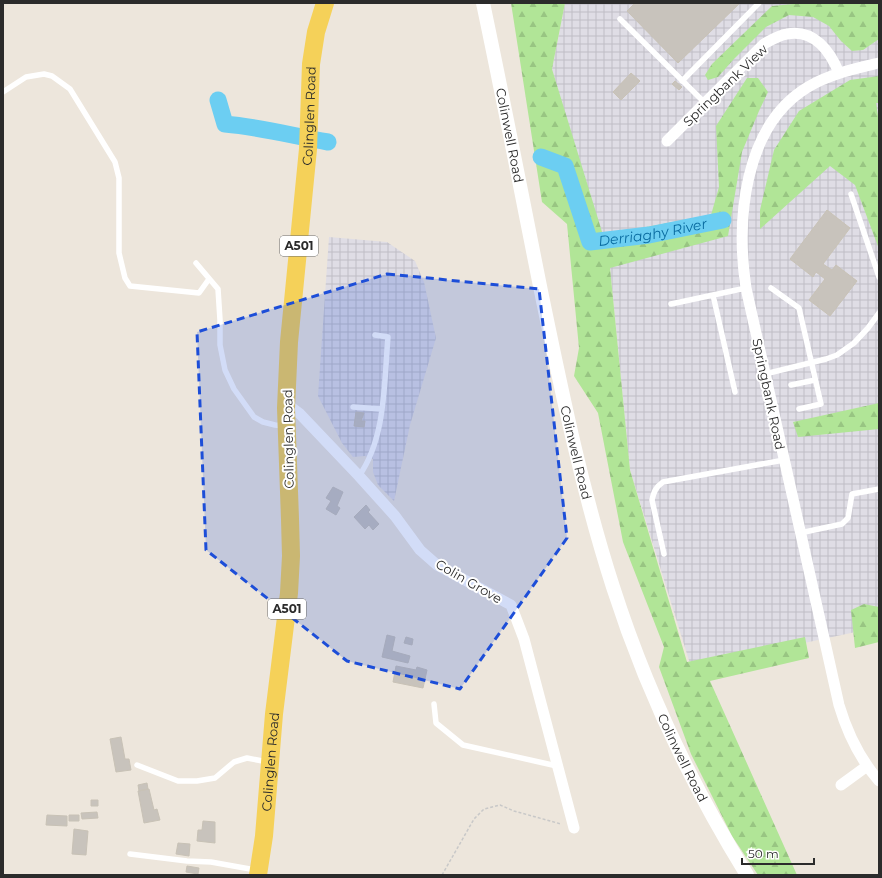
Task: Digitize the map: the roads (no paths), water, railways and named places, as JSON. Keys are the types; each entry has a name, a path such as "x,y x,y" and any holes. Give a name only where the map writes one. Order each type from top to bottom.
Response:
{"main road":[{"name":"Colinglen Road","path":"258,873 264,836 269,762 290,585 291,556 286,417 289,342 308,149 311,64 316,32 325,3"}],"street":[{"name":"Colinwell Road","path":"484,3 563,399 594,527 614,590 654,694 692,774 722,832 747,875"},
{"name":"Springbank View","path":"667,141 764,44 787,34 803,34 819,41 825,47 839,73"},
{"name":"Springbank Road","path":"879,63 839,73 807,88 792,98 772,121 763,137 751,170 744,201 742,236 746,288 840,710 849,733 867,766 879,781"},
{"name":"Colin Grove","path":"286,417 292,408 300,414 395,516 420,550 438,565 511,605 524,638 574,828"},
{"path":"841,785 867,766"}],"lane":[{"path":"682,82 759,3"},
{"path":"620,19 682,82 705,103"},
{"path":"3,92 26,78 44,74 52,76 70,89 115,162 119,178 119,253 125,278 130,286 199,294 209,278"},
{"path":"851,194 879,277"},
{"path":"196,263 218,289 220,346 225,370 234,389 254,417 263,422 275,425 286,417"},
{"path":"671,304 746,288"},
{"path":"771,288 799,308 812,363 821,404 799,409"},
{"path":"713,295 735,392"},
{"path":"764,374 826,359 845,350 865,332 877,318 879,313"},
{"path":"359,476 367,463 376,440 381,409 388,337 375,335"},
{"path":"791,386 815,380"},
{"path":"353,407 381,409"},
{"path":"664,554 652,500 653,493 663,482 784,460"},
{"path":"800,533 842,524 848,518 852,494 879,489"},
{"path":"434,704 436,723 463,746 557,766"},
{"path":"137,765 178,781 197,781 215,778 234,762 247,758 269,762"},
{"path":"130,854 187,861 211,862 258,873"}],"waterway":[{"name":"Derriaghy River","path":"218,100 225,124 264,129 328,142"},
{"name":"Derriaghy River","path":"541,157 565,166 590,242 649,235 723,220"}]}
